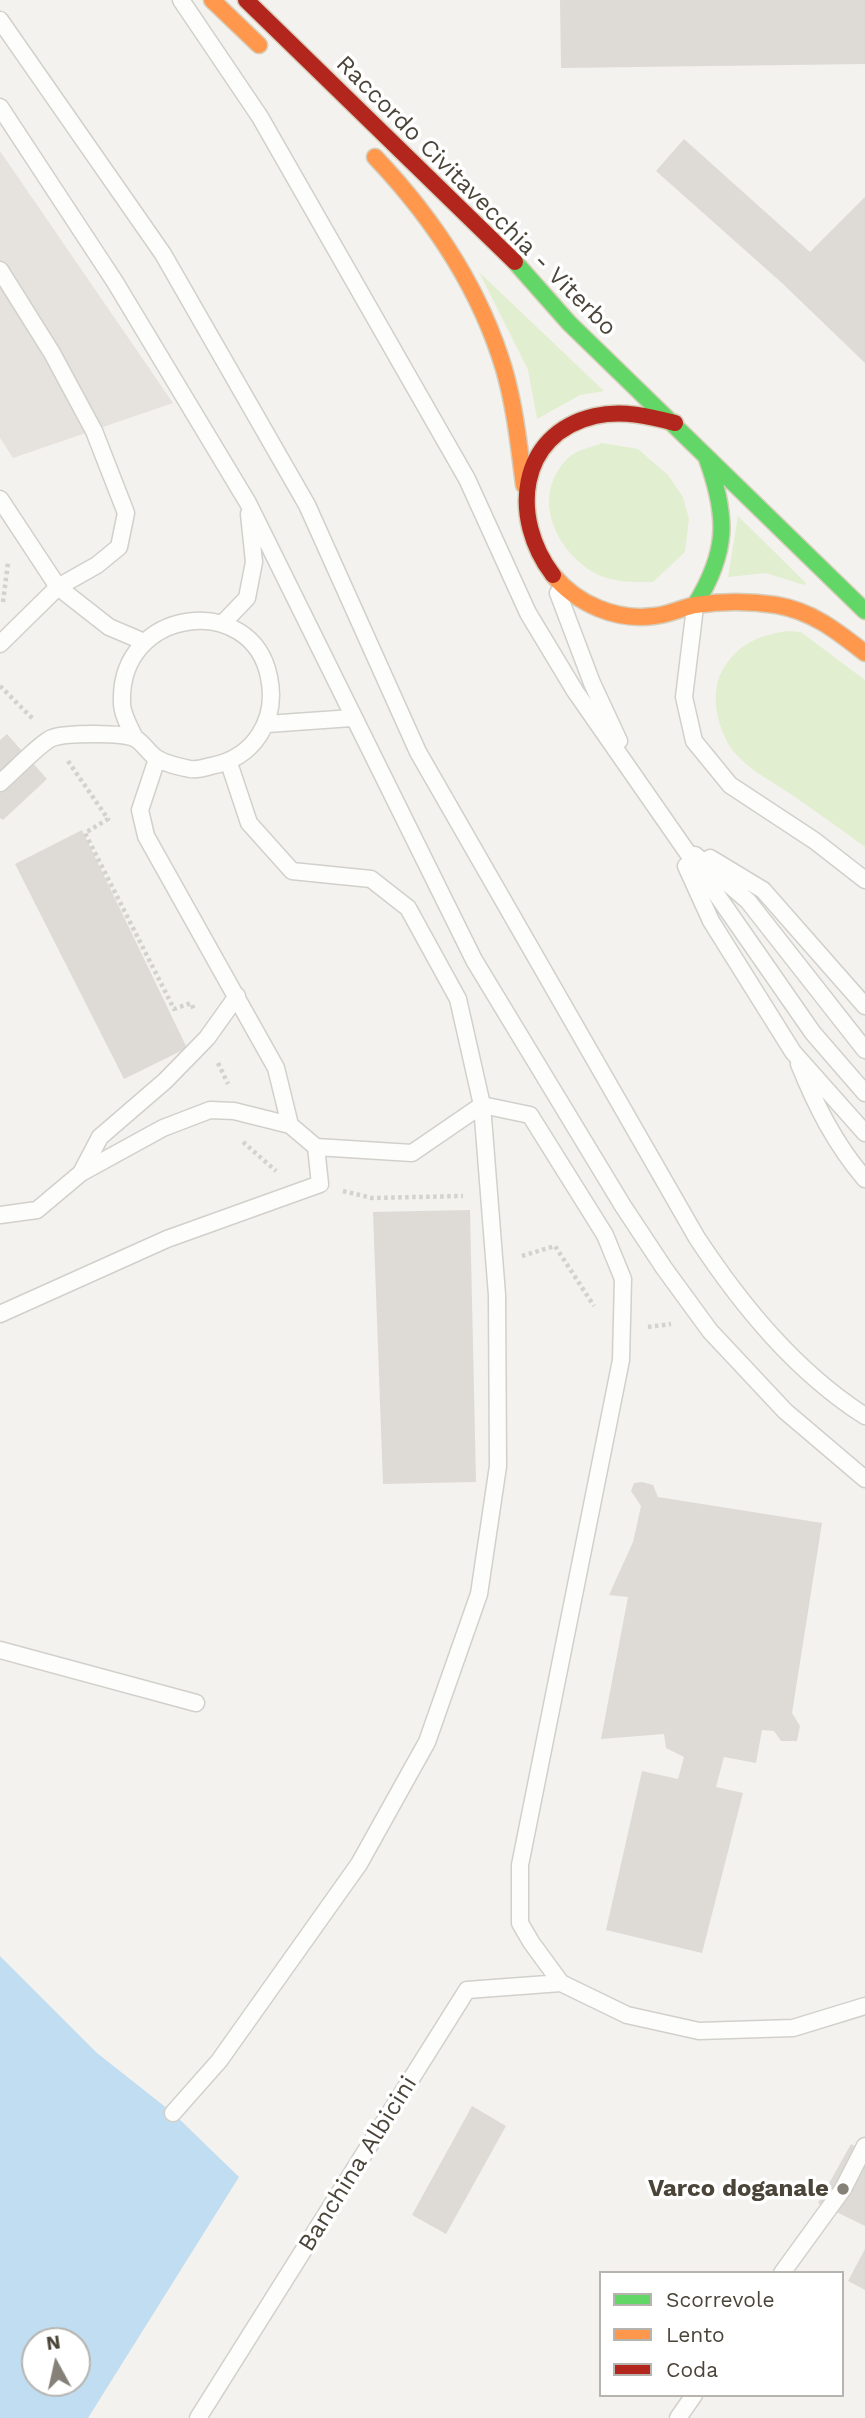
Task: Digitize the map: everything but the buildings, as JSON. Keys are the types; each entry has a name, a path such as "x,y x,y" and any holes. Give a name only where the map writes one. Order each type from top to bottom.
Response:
{"main road":[{"path":"212,0 271,57"},
{"name":"Raccordo Civitavecchia - Viterbo","path":"246,0 495,240 569,323 675,423"},
{"name":"Raccordo Civitavecchia - Viterbo","path":"359,142 421,208 469,289 495,346 512,399 524,485"},
{"path":"865,611 675,423 618,413 588,418 559,434 536,456 524,485 525,514 534,545 551,575 582,601 624,616 660,616 695,605 748,603 786,607 821,620 865,653"},
{"path":"695,605 714,578 722,546 723,508 704,452"}],"lane":[{"path":"181,0 260,117 467,478 528,613 575,691 674,838 813,1033 865,1093"},
{"path":"0,20 177,278 307,506 418,752 697,1238 732,1292 775,1341 864,1416"},
{"path":"0,107 115,282 248,503 474,960 664,1268 710,1331 785,1411 865,1479"},
{"path":"0,270 52,353 94,431 126,513 119,547 97,565 58,587 0,644"},
{"path":"0,499 58,587 109,627 142,641"},
{"path":"223,623 247,598 254,562 248,503"},
{"path":"551,575 592,683 638,781"},
{"path":"695,605 684,698 694,741 730,785 815,841 865,880"},
{"path":"180,620 223,623 249,639 267,664 273,694 267,724 251,747 229,763 192,770 157,759 135,738 121,706 124,671 142,641 180,620"},
{"path":"267,724 352,718"},
{"path":"0,783 51,738 97,734 135,738"},
{"path":"157,759 140,810 146,836 276,1068 290,1125"},
{"path":"173,2113 219,2061 359,1864 427,1742 479,1594 498,1466 497,1295 482,1105 458,999 408,908 371,879 292,871 249,823 229,763"},
{"path":"674,838 764,890 865,1006"},
{"path":"674,838 748,901 865,1050"},
{"path":"674,838 711,921 793,1052 819,1113 848,1159 865,1179"},
{"path":"81,1172 100,1137 165,1081 207,1038 237,996"},
{"path":"793,1052 865,1133"},
{"path":"0,1215 37,1210 81,1172 163,1128 210,1110 234,1111 290,1125 316,1147 412,1153 482,1105 530,1115 605,1235 623,1279 621,1360 520,1865 520,1923 561,1983 627,2015 699,2031 793,2028 865,2006"},
{"path":"0,1314 167,1239 320,1184 316,1147"},
{"path":"0,1650 196,1703"},
{"name":"Banchina Albicini","path":"198,2418 467,1990 561,1983"},
{"path":"783,2271 843,2189 865,2146"},
{"path":"678,2418 693,2397"}],"path":[{"path":"0,611 9,565 6,556"},
{"path":"0,686 51,738"},
{"path":"555,1246 601,1317 646,1327 680,1323"}],"green space":[{"path":"479,272 604,391 580,395 537,419 528,370"},
{"path":"602,443 638,449 668,475 683,497 689,519 685,552 653,582 613,580 591,571 566,547 551,518 551,487 557,472 571,455"},
{"path":"738,516 806,583 804,585 766,573 728,577"},
{"path":"788,631 801,632 865,680 865,847 747,765 728,744 720,724 716,691 718,680 728,662 750,642"}],"shaded area":[{"path":"0,151 173,403 13,458 0,438"}],"water":[{"path":"0,1956 97,2053 173,2113 239,2177 88,2418 0,2418"}],"traffic: fast":[{"path":"515,262 569,323 865,611"},
{"path":"695,605 714,568 721,534 719,499 707,459"}],"traffic: slow":[{"path":"212,0 259,45"},
{"path":"375,157 435,229 482,311 508,383 524,485"},
{"path":"553,575 585,602 626,616 659,615 695,605 726,602 789,608 824,623 865,653"}],"traffic: jam":[{"path":"246,0 515,262"},
{"path":"553,575 539,553 530,529 527,505 529,481 536,459 549,441 569,426 605,414 635,415 675,423"}],"place":[{"name":"Varco doganale","path":"843,2189"}]}
